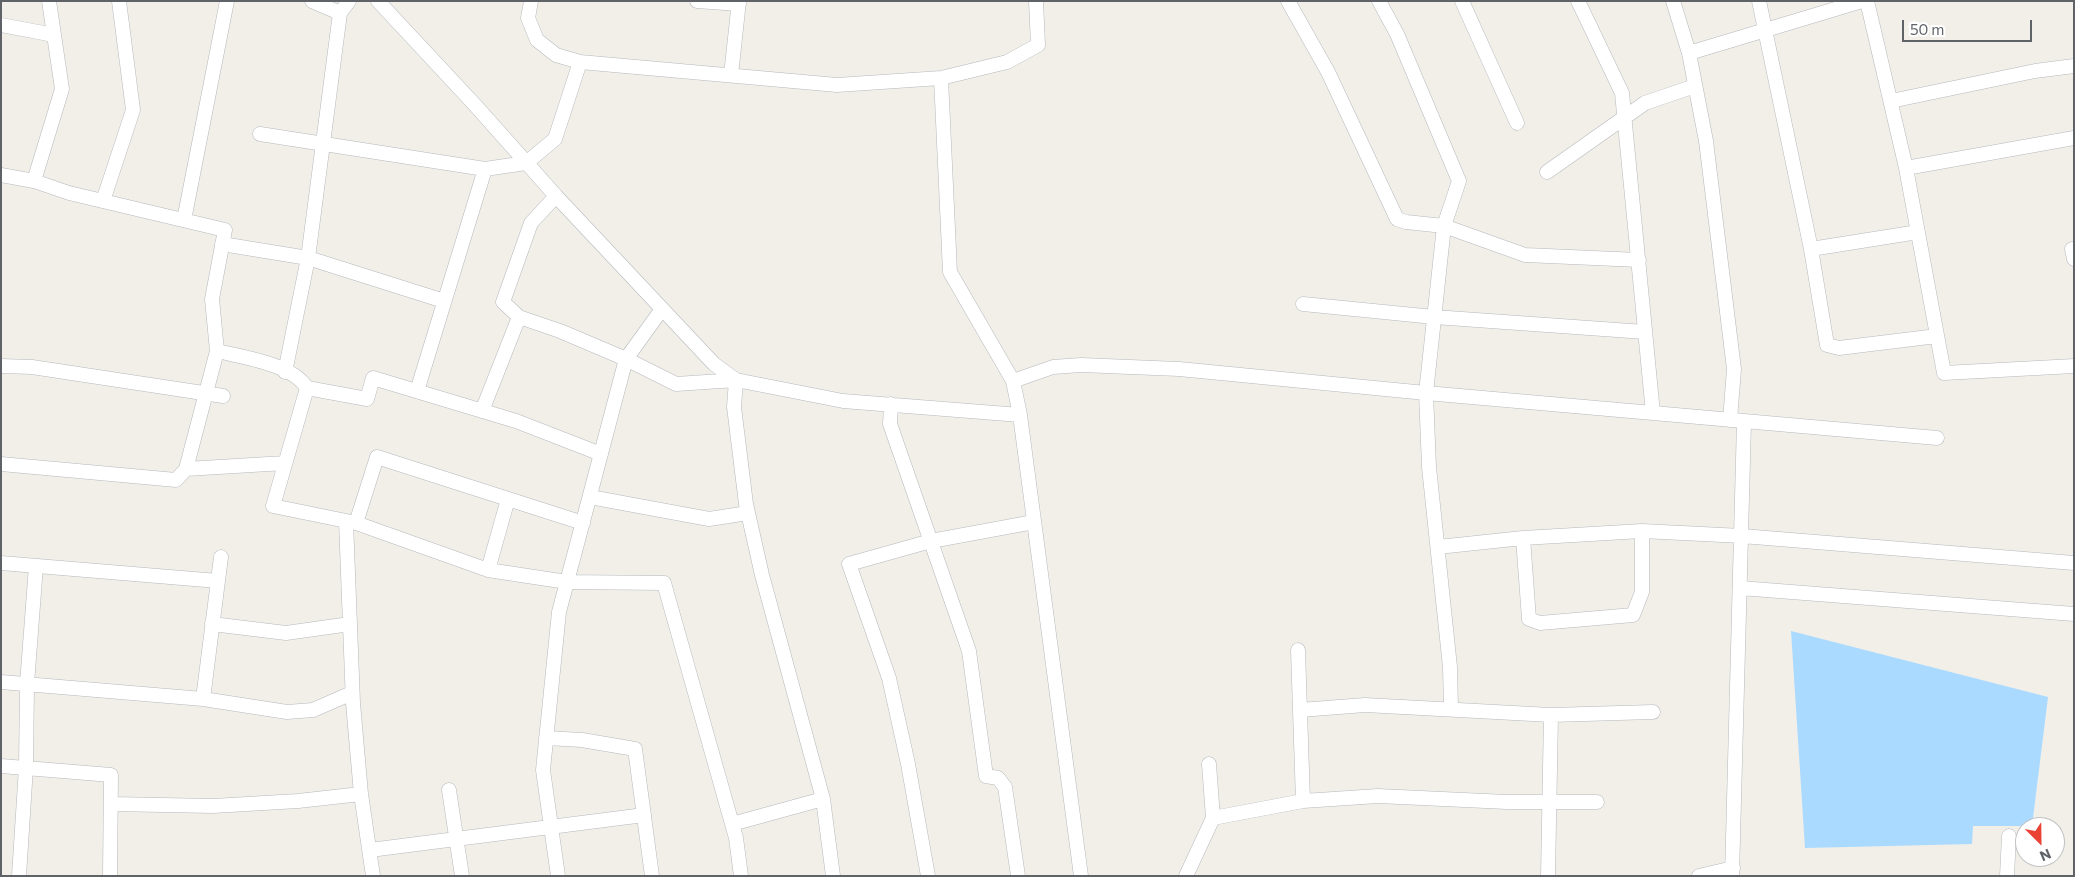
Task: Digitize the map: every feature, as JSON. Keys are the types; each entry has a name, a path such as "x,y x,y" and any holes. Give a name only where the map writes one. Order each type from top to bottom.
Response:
{"street":[{"path":"34,181 62,89 49,1"},
{"path":"103,201 133,110 119,1"},
{"path":"184,220 227,1"},
{"path":"312,1 340,13"},
{"path":"285,372 308,258 340,13 349,1"},
{"path":"378,1 556,196 714,364 736,380"},
{"path":"531,1 528,18 537,40 556,55 580,62 837,84 941,78 1007,62 1038,45 1036,1"},
{"path":"698,1 739,3 731,75"},
{"path":"1288,1 1328,72 1397,219 1406,222 1444,226 1525,255 1638,260"},
{"path":"1380,1 1397,34 1459,181 1444,226 1426,393 1429,467 1450,667 1451,709"},
{"path":"1462,1 1517,123"},
{"path":"1578,1 1622,93 1653,413"},
{"path":"1673,1 1689,53 1706,141 1734,370 1730,420"},
{"path":"1759,1 1810,249 1827,345 1839,348 1937,336"},
{"path":"1689,53 1862,1"},
{"path":"1867,1 1906,168 1944,373 2074,366"},
{"path":"1,25 54,35"},
{"path":"260,134 485,169 526,162 555,139 580,62"},
{"path":"1891,101 2035,71 2074,66"},
{"path":"941,78 950,272 1013,381 1020,415 1081,876"},
{"path":"1547,172 1645,103 1695,86"},
{"path":"1906,168 2074,138"},
{"path":"417,391 485,169"},
{"path":"1,175 34,181 69,193 225,230 212,299 217,350 186,469 176,480 1,464"},
{"path":"556,196 531,223 503,302 518,317 560,331 626,359 676,384 736,380 843,400 1020,415"},
{"path":"1810,249 1918,232"},
{"path":"222,244 308,258 444,301"},
{"path":"1303,304 1434,317 1645,332"},
{"path":"558,876 542,770 559,612 626,359 662,308"},
{"path":"482,411 518,317"},
{"path":"217,350 272,365 301,380 307,388 367,399 373,378 516,421 601,454"},
{"path":"1013,381 1053,367 1081,365 1179,368 1426,393 1937,438"},
{"path":"1,366 32,367 223,396"},
{"path":"736,380 734,407 748,513 762,576 823,798 833,876"},
{"path":"307,388 273,506 351,522 488,570 567,582 664,583 736,838 741,876"},
{"path":"891,404 890,424 969,651 986,776 998,778 1005,788 1018,876"},
{"path":"1698,876 1733,872 1744,422"},
{"path":"373,876 361,794 352,693 350,624 351,522 377,457 583,523"},
{"path":"186,469 285,463"},
{"path":"590,497 709,518 748,513"},
{"path":"488,570 508,499"},
{"path":"928,876 908,764 889,678 849,564 931,541 1034,522"},
{"path":"1438,547 1522,538 1642,531 1742,536 2074,563"},
{"path":"1522,538 1529,619 1540,624 1633,615 1642,592 1642,531"},
{"path":"203,699 221,557"},
{"path":"1,563 218,581"},
{"path":"19,876 26,768 27,684 36,566"},
{"path":"1740,588 2074,614"},
{"path":"212,624 286,633 350,624"},
{"path":"1298,650 1303,801"},
{"path":"1,682 203,699 287,712 313,710 352,693"},
{"path":"1300,710 1365,705 1551,715 1654,712"},
{"path":"1548,876 1551,715"},
{"path":"546,738 582,740 635,749 652,876"},
{"path":"1186,876 1213,818 1209,764"},
{"path":"1,766 111,775 110,876"},
{"path":"449,790 462,876"},
{"path":"110,804 213,806 298,801 361,794"},
{"path":"1213,818 1303,801 1378,796 1549,803 1597,802"},
{"path":"732,824 823,798"},
{"path":"370,850 644,815"},
{"path":"2007,876 2010,836"}],"water":[{"path":"1791,631 2048,697 2033,817 2015,817 2015,826 1973,826 1972,844 1805,848"}]}
